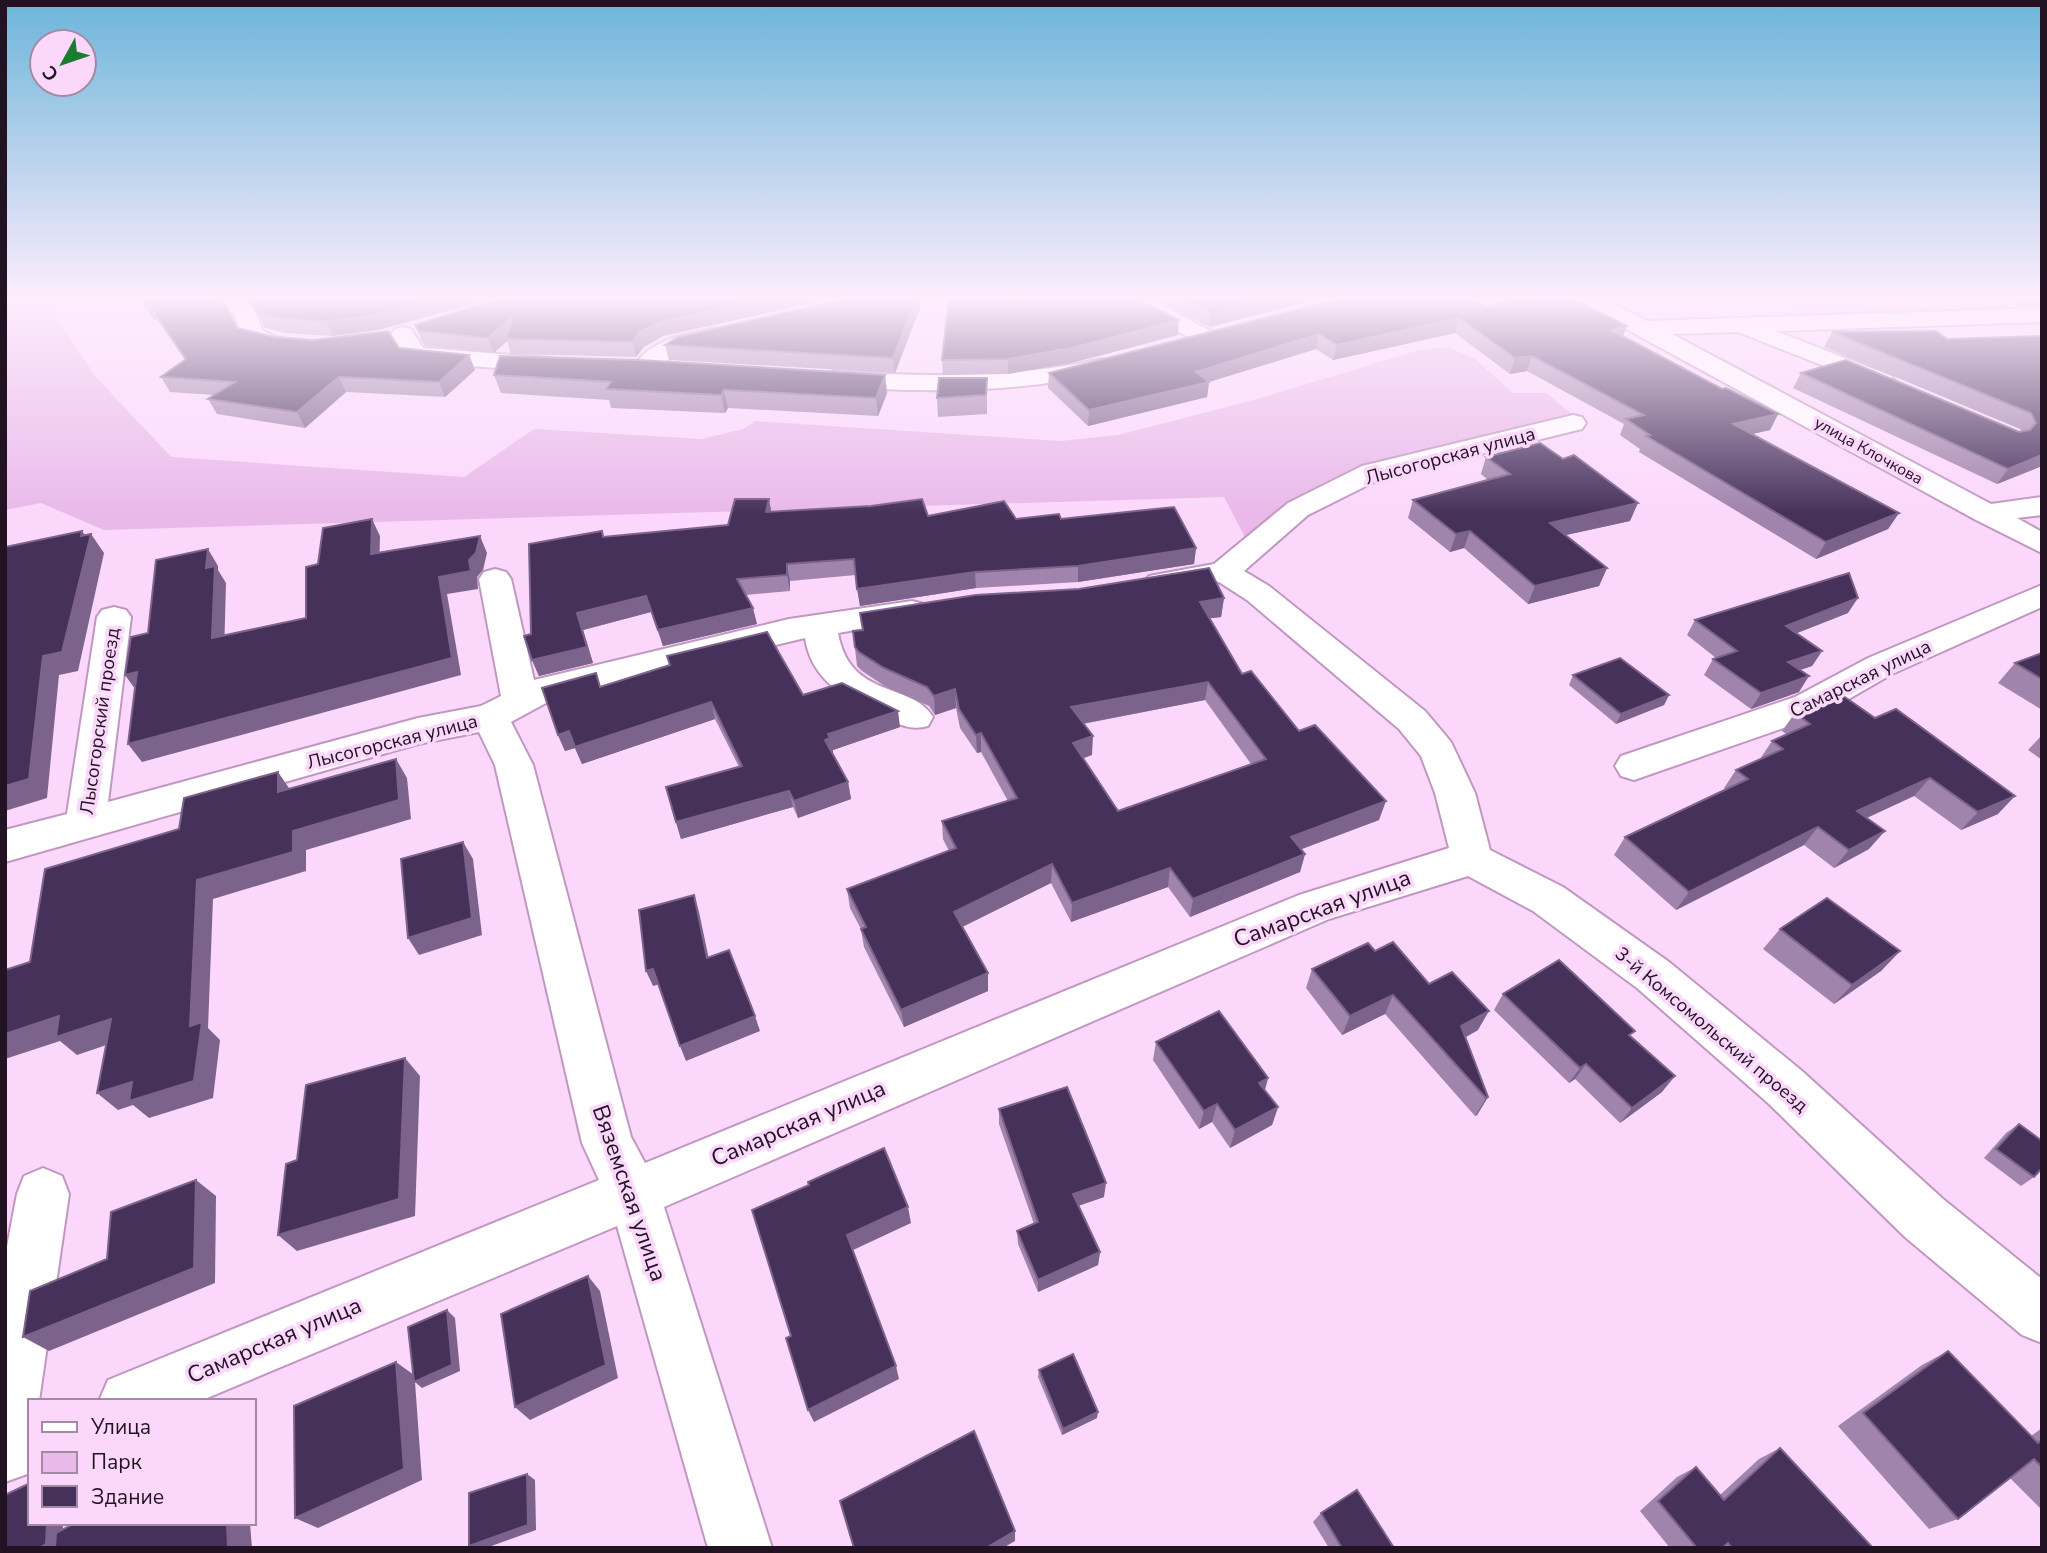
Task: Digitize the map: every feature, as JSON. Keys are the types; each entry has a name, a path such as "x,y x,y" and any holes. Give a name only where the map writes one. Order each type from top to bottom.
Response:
{"street":[{"path":"807,378 958,387 1007,384 1087,369"},
{"name":"улица Клочкова","path":"1723,369 2042,544"},
{"path":"1850,369 1899,388"},
{"name":"Лысогорская улица","path":"1224,572 1298,509 1372,472 1573,423"},
{"path":"1986,514 2042,506"},
{"path":"1133,587 1224,572 1258,593 1412,720 1438,751 1455,793 1472,859"},
{"name":"Вяземская улица","path":"495,579 505,708 514,765 607,1143 633,1194 740,1548"},
{"name":"Самарская улица","path":"1634,766 1808,706 1880,666 2042,595"},
{"name":"Лысогорская улица","path":"5,846 505,708 546,688 820,625 950,605"},
{"name":"Лысогорский проезд","path":"85,825 114,617"},
{"path":"820,625 821,646 845,683 915,717"},
{"name":"Самарская улица","path":"134,1399 578,1214 633,1194 1314,907 1436,867 1472,859"},
{"name":"3-й Комсомольский проезд","path":"1472,859 1548,899 1653,975 1785,1087 1924,1218 2042,1315"},
{"path":"5,1424 43,1194"},
{"path":"5,1452 28,1443"}],"green space":[{"path":"5,369 91,369 171,457 464,477 534,429 702,439 743,429 755,421 1060,441 1118,435 1250,401 1355,369 1487,369 1513,393 1546,393 1577,418 1370,469 1248,543 1224,497 104,530 41,503 5,510"}],"building":[{"path":"171,369 453,369 439,382 339,377 297,412 208,399 235,382 161,377"},
{"path":"496,369 794,369 885,375 876,398 724,390 721,395 606,389 611,382 494,375"},
{"path":"1063,369 1204,369 1196,372 1209,382 1089,410 1049,373"},
{"path":"1558,369 1685,369 1778,414 1733,424 1899,513 1826,542 1646,436 1650,435 1626,419 1644,415"},
{"path":"1813,369 1869,369 2019,432 2030,430 2036,423 2031,413 1924,369 2042,369 2042,455 2008,469 1801,373"},
{"path":"939,378 987,378 986,395 937,398"},
{"path":"1540,443 1563,459 1574,455 1638,503 1550,523 1607,568 1535,586 1470,531 1456,534 1413,500 1510,474 1486,457"},
{"path":"735,499 769,499 766,512 871,506 922,499 928,516 1004,501 1016,519 1059,514 1061,519 1174,507 1196,548 1078,566 975,572 857,589 854,559 787,564 787,575 737,579 753,608 658,630 646,596 577,613 587,647 532,660 524,636 531,634 529,544 602,531 603,537 728,525"},
{"path":"372,519 371,554 480,536 476,553 469,560 471,571 439,577 452,658 128,744 137,672 125,675 131,637 148,633 156,560 208,549 206,568 215,566 212,638 306,618 306,567 318,564 323,528"},
{"path":"82,531 81,536 91,534 62,652 43,656 29,779 5,786 5,547"},
{"path":"1209,568 1224,598 1200,602 1242,674 1251,671 1299,731 1315,725 1386,801 1291,837 1305,854 1193,899 1170,868 1072,903 1052,864 954,912 988,973 901,1010 861,929 866,927 847,889 956,848 942,821 1017,798 981,733 976,735 959,709 955,689 934,696 927,687 884,668 859,652 855,647 853,631 863,630 860,613 976,595 1079,589","holes":["1208,682 1266,759 1118,811 1073,743 1093,736 1071,707"]},
{"path":"1849,573 1858,598 1786,626 1822,651 1788,662 1809,676 1761,693 1713,659 1737,651 1695,620"},
{"path":"767,632 803,695 842,683 898,711 828,734 830,738 825,740 848,782 794,801 789,791 676,822 666,787 742,766 711,702 575,747 569,731 558,735 542,688 596,673 600,687 670,665 667,656"},
{"path":"2042,653 2042,679 2015,663"},
{"path":"1620,658 1669,695 1621,714 1573,675"},
{"path":"1842,695 1875,718 1896,709 2015,796 1978,812 1930,778 1857,811 1885,831 1849,850 1818,827 1689,892 1625,837 1748,779 1736,770 1783,749 1772,741 1810,724 1795,713"},
{"path":"396,759 399,800 293,831 293,852 197,880 190,1026 202,1022 194,1081 129,1101 132,1082 97,1093 111,1019 56,1037 59,1016 5,1034 5,970 30,962 45,869 179,829 184,798 278,772 278,792"},
{"path":"463,842 472,918 408,938 401,859"},
{"path":"694,895 707,958 729,950 755,1016 680,1046 653,969 646,971 639,910"},
{"path":"1827,898 1900,951 1852,985 1780,929"},
{"path":"1393,942 1429,984 1452,972 1489,1011 1461,1026 1488,1097 1486,1098 1393,995 1350,1016 1312,969 1368,943 1375,951"},
{"path":"1559,960 1635,1031 1629,1035 1675,1076 1632,1108 1586,1064 1580,1068 1503,994"},
{"path":"1219,1011 1268,1078 1259,1083 1278,1107 1235,1130 1217,1104 1204,1111 1156,1042"},
{"path":"405,1058 399,1199 278,1235 286,1164 297,1160 306,1085"},
{"path":"1067,1087 1106,1183 1073,1194 1100,1252 1038,1280 1017,1231 1038,1222 999,1109"},
{"path":"2019,1124 2042,1141 2042,1168 2034,1177 1996,1149"},
{"path":"884,1148 908,1207 847,1235 896,1366 808,1410 786,1338 791,1336 752,1210"},
{"path":"196,1180 194,1268 23,1337 30,1291 107,1259 111,1212"},
{"path":"588,1276 606,1365 515,1407 501,1314"},
{"path":"447,1310 452,1365 414,1382 408,1327"},
{"path":"1948,1351 2038,1443 2042,1439 2042,1467 2034,1459 1958,1519 1863,1413"},
{"path":"1073,1354 1098,1412 1063,1429 1039,1370"},
{"path":"396,1362 404,1469 295,1518 294,1406"},
{"path":"974,1431 1015,1531 986,1548 854,1548 840,1501"},
{"path":"1780,1448 1873,1548 1732,1548 1728,1543 1722,1548 1697,1548 1658,1501 1696,1467 1724,1500"},
{"path":"527,1474 528,1525 469,1546 469,1493"},
{"path":"28,1484 28,1525 47,1525 46,1544 39,1548 5,1548 5,1495"},
{"path":"1357,1490 1394,1548 1342,1548 1321,1513"},
{"path":"71,1525 227,1525 228,1548 55,1548 56,1533"}]}
